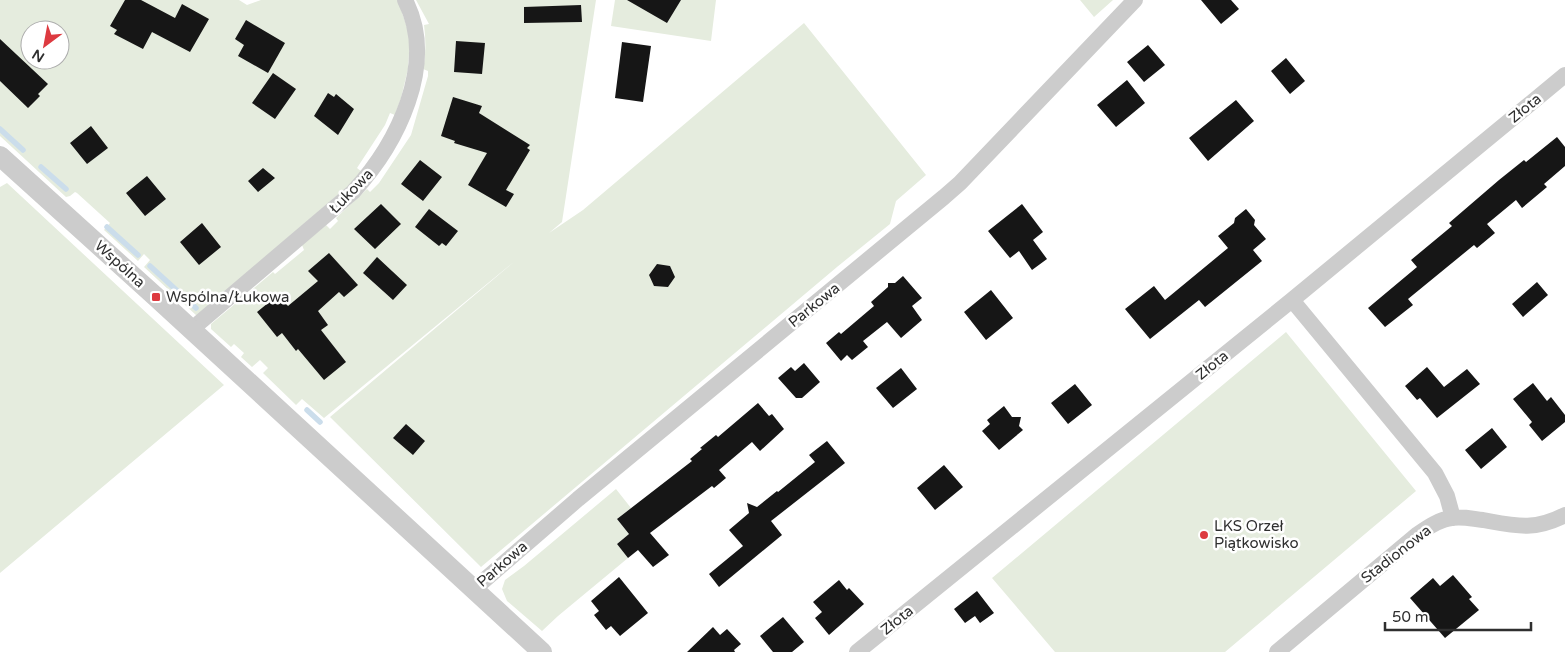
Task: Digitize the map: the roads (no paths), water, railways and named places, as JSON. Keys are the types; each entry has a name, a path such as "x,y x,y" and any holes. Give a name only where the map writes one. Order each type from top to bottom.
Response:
{"street":[{"name":"Łukowa","path":"192,331 353,192 368,176 385,151 398,127 410,98 414,73 417,32 412,13 405,0"},
{"name":"Parkowa","path":"473,590 578,499 949,193 1135,0"},
{"name":"Złota","path":"857,652 1292,300 1565,75"},
{"name":"Wspólna","path":"0,156 542,652"},
{"path":"1292,300 1435,473 1447,496 1453,518"},
{"name":"Stadionowa","path":"1277,652 1428,526 1453,518 1474,519 1518,526 1535,526 1552,522 1565,515"}],"waterway":[{"path":"0,129 23,150"},
{"path":"41,167 66,189"},
{"path":"107,227 138,255"},
{"path":"150,266 196,308"},
{"path":"307,410 320,422"}],"place":[{"name":"Wspólna/Łukowa","path":"156,297"},
{"name":"LKS Orzeł Piątkowisko","path":"1204,535"}]}
